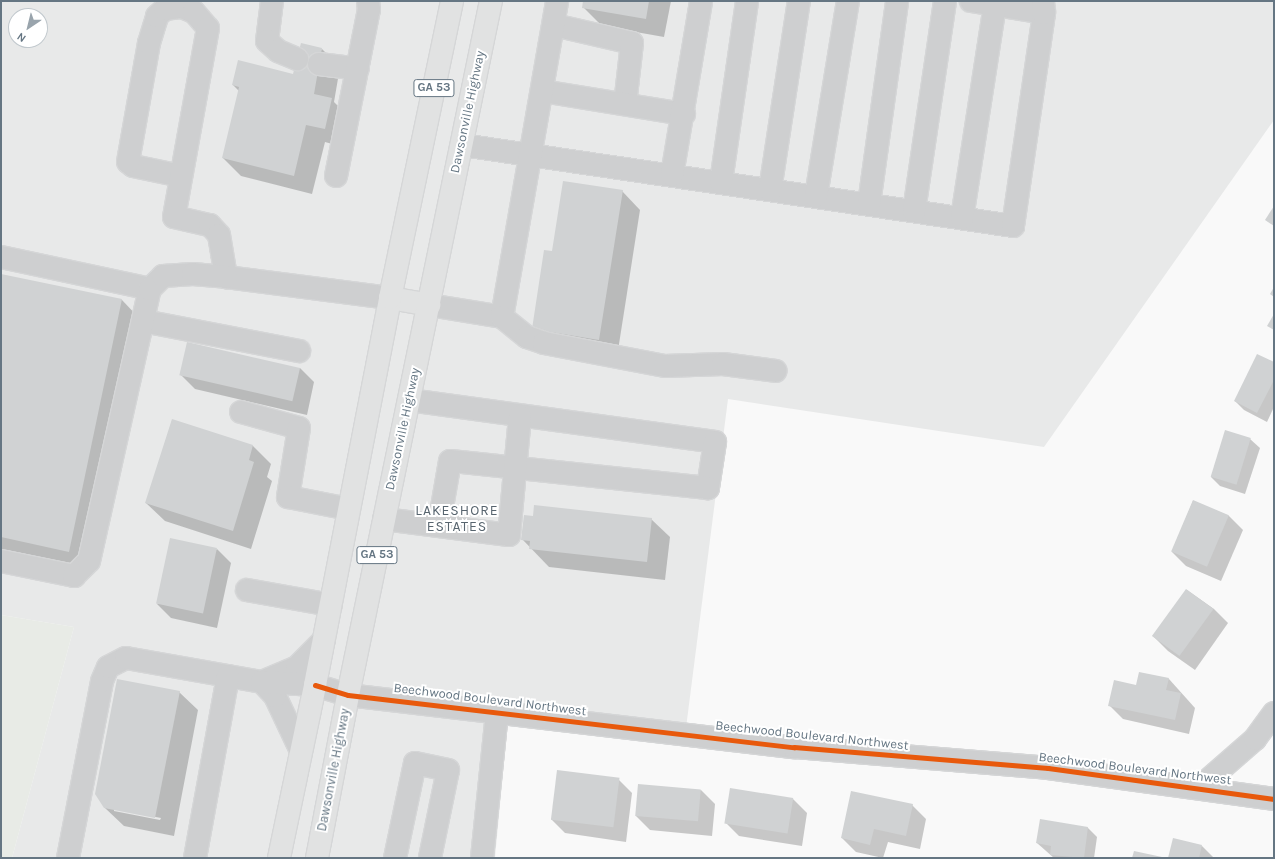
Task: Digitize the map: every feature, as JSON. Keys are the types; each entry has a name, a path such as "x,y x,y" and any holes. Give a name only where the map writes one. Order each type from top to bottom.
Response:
{"main road":[{"name":"Dawsonville Highway","path":"317,858 348,695 491,1"},
{"name":"GA 53","path":"279,858 331,605 447,5"},
{"path":"390,298 429,305"}],"street":[{"path":"272,1 267,41 278,51 297,59"},
{"path":"336,176 358,69 368,1"},
{"path":"502,317 532,154 557,1"},
{"path":"672,175 684,114 701,1"},
{"path":"721,182 747,1"},
{"path":"770,190 800,1"},
{"path":"816,196 848,1"},
{"path":"869,204 897,1"},
{"path":"914,211 945,1"},
{"path":"462,145 532,154 1013,226 1044,7 995,5 971,1"},
{"path":"962,218 995,5"},
{"path":"181,176 133,166 128,162 149,43 157,16 165,9 182,7 194,12 208,28 174,217 210,225 219,234 226,277"},
{"path":"554,25 632,43 625,104"},
{"path":"319,64 358,69"},
{"path":"542,91 684,114"},
{"path":"1,257 150,289"},
{"path":"1,561 74,576 89,562 150,289 163,276 193,274 226,277 390,298"},
{"path":"429,305 502,317 527,337 544,343 665,366 723,364 776,371"},
{"path":"143,321 299,351"},
{"path":"409,400 520,417 715,442 708,488 450,461 439,525"},
{"path":"241,412 299,428 288,497 349,509"},
{"path":"384,519 509,534 520,417"},
{"path":"247,590 331,605"},
{"path":"301,751 275,696 262,682 297,667 324,640"},
{"name":"Beechwood Boulevard Northwest","path":"70,858 102,681 108,667 126,658 262,682 315,686 348,695 794,747 1048,768 1200,787 1274,799"},
{"path":"196,858 228,676"},
{"path":"482,858 497,712"},
{"path":"1200,787 1255,739 1274,713"},
{"path":"395,858 415,763 448,770 430,858"}],"shaded area":[{"path":"1,1 1274,1 1274,120 1044,447 728,399 686,728 509,709 495,858 12,858 74,627 1,615"},
{"path":"1,615 74,627 12,858 1,858"}],"building":[{"path":"583,1 649,1 646,19 582,8"},
{"path":"301,43 322,48 314,94 332,98 325,129 306,125 294,176 222,158 239,87 232,85 238,60 293,74"},
{"path":"563,181 623,190 599,340 532,329 544,250 552,251"},
{"path":"1274,206 1274,226 1265,220"},
{"path":"1,274 122,299 69,552 1,537"},
{"path":"1274,287 1274,297 1270,294"},
{"path":"1274,314 1274,330 1267,326"},
{"path":"187,342 300,368 292,401 179,375"},
{"path":"1257,354 1274,362 1274,380 1257,413 1234,401"},
{"path":"172,419 253,445 249,460 254,462 233,531 145,503"},
{"path":"1225,430 1251,438 1236,485 1211,477"},
{"path":"1193,500 1229,515 1207,567 1171,552"},
{"path":"534,505 652,518 647,562 529,549 530,541 521,540 524,515 533,516"},
{"path":"170,538 217,548 203,614 156,604"},
{"path":"1186,589 1214,609 1179,656 1152,636"},
{"path":"1139,672 1169,678 1166,690 1181,693 1175,720 1108,706 1114,680 1136,685"},
{"path":"117,679 180,691 155,818 104,808 95,794"},
{"path":"557,770 620,778 613,827 551,820"},
{"path":"638,784 701,789 698,821 635,816"},
{"path":"730,788 793,798 788,834 724,824"},
{"path":"851,791 913,804 906,836 874,829 870,845 841,838"},
{"path":"1040,819 1088,827 1084,858 1050,855 1051,846 1036,843"},
{"path":"1173,838 1202,845 1199,858 1168,858"},
{"path":"1134,851 1162,857 1162,858 1132,858"}],"cycle path":[{"path":"315,685 348,695 794,747 1048,768 1274,799"}],"district":[{"name":"LAKESHORE ESTATES","path":"457,520"}]}
